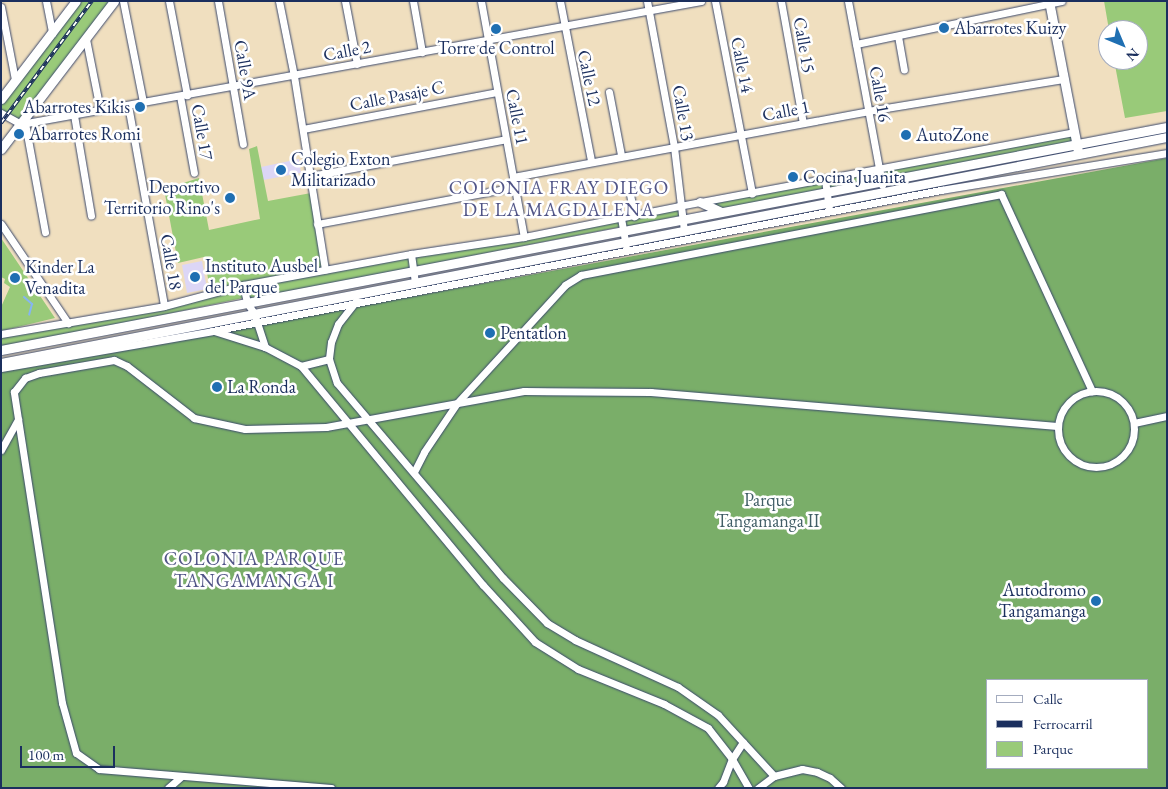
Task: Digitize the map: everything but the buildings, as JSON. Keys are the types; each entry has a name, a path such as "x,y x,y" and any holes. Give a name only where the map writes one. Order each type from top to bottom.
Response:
{"main road":[{"path":"1,99 76,1"},
{"path":"2,148 23,124 114,1"},
{"path":"1049,3 1078,149"},
{"path":"1126,140 1167,127"},
{"path":"1,350 827,192 957,178 1078,149 1126,140 1167,137"},
{"path":"1,363 75,352 188,331 415,283 626,246 684,231 829,207 882,187 955,168 1038,152 1078,149"},
{"path":"700,202 721,212"}],"street":[{"path":"46,1 52,33"},
{"path":"123,1 143,102"},
{"name":"Calle 17","path":"169,1 194,173"},
{"name":"Calle 9A","path":"218,1 243,144"},
{"path":"279,1 294,76 326,270"},
{"path":"345,1 357,64"},
{"path":"413,1 422,52"},
{"name":"Calle 11","path":"481,1 524,237"},
{"name":"Calle 12","path":"560,1 591,161"},
{"name":"Calle 13","path":"646,1 674,147 679,206 684,231"},
{"name":"Calle 2","path":"23,124 649,12 701,1"},
{"name":"Calle 14","path":"715,1 752,192"},
{"name":"Calle 15","path":"781,1 803,123"},
{"name":"Calle 16","path":"848,1 882,187"},
{"path":"856,44 1062,1"},
{"path":"1,7 15,80"},
{"path":"898,36 904,69"},
{"path":"86,39 100,110"},
{"name":"Calle 1","path":"513,177 868,111 1064,79"},
{"name":"Calle Pasaje C","path":"303,129 497,92"},
{"path":"609,92 621,156"},
{"name":"Calle 18","path":"128,105 164,306"},
{"path":"1,113 23,124 45,232"},
{"path":"74,115 91,216"},
{"path":"1,334 164,306 243,286 326,270 411,254 524,237 1074,132"},
{"path":"311,176 506,139"},
{"path":"1036,140 1038,152"},
{"path":"986,149 988,162"},
{"path":"1078,149 1086,167"},
{"path":"212,331 255,317 355,302 626,246 829,207 959,188 1167,153"},
{"path":"954,156 959,188"},
{"path":"825,180 829,207"},
{"path":"628,184 634,216"},
{"path":"317,224 514,187"},
{"path":"414,472 424,452 457,403 565,285 581,275 1001,194 1092,391"},
{"path":"621,218 626,246"},
{"path":"1,224 68,323"},
{"path":"411,254 415,283"},
{"path":"243,286 247,303 255,317 265,347"},
{"path":"364,293 338,324 331,342 329,359 337,383 370,419 503,578 547,623 575,640 678,687 718,715 774,776"},
{"path":"188,331 212,331 265,347 301,366 345,422 482,585 535,642 578,668 664,704 708,728 732,759 749,788"},
{"path":"1,368 75,352"},
{"path":"301,366 329,359"},
{"path":"331,788 182,776 156,772 99,769 76,753 62,703 14,392 25,378 38,373 114,360 127,366 194,418 245,429 326,426 524,391 652,392 1057,426"},
{"path":"1092,391 1109,392 1118,397 1126,404 1134,423 1131,445 1124,455 1115,463 1103,467 1091,468 1071,459 1059,441 1057,426 1064,408 1071,400 1092,391"},
{"path":"1134,423 1167,416"},
{"path":"1,450 18,419"},
{"path":"718,788 723,782 732,759 743,742"},
{"path":"758,788 774,776 792,770 816,772 830,778 841,788"},
{"path":"168,788 182,776"}],"shaded area":[{"name":"Colegio Exton Militarizado","path":"299,159 301,173 263,180 261,167"},
{"name":"Instituto Ausbel del Parque","path":"202,261 207,289 187,293 182,265"}],"green space":[{"path":"76,1 112,1 20,121 1,110 1,103"},
{"path":"1104,1 1167,1 1167,111 1125,118 1116,70 1148,70 1148,20 1107,20"},
{"path":"1071,135 1073,142 720,209 708,203"},
{"path":"257,146 268,201 311,193 324,269 210,289 204,257 178,263 164,189 199,178 209,230 260,219 249,149"},
{"name":"Parque Tangamanga II","path":"1167,158 1167,788 1,788 1,372"},
{"path":"678,209 679,216 624,227 622,219"},
{"path":"619,219 620,227 415,267 414,257"},
{"name":"Kinder La Venadita","path":"1,238 55,318 1,331 1,307 10,287 4,283 5,279 1,277"},
{"path":"411,256 410,268 249,299 246,287"},
{"path":"240,289 243,298 1,349 1,337"}],"waterway":[{"path":"24,297 32,304 29,315"}],"railway":[{"path":"1,123 92,1"}],"place":[{"name":"Abarrotes Kuizy","path":"944,28"},
{"name":"Torre de Control","path":"496,29"},
{"name":"Abarrotes Kikis","path":"140,107"},
{"name":"Abarrotes Romi","path":"19,134"},
{"name":"AutoZone","path":"906,135"},
{"name":"Colegio Exton Militarizado","path":"281,170"},
{"name":"Cocina Juanita","path":"793,177"},
{"name":"Deportivo Territorio Rino's","path":"230,198"},
{"name":"Instituto Ausbel del Parque","path":"195,277"},
{"name":"Kinder La Venadita","path":"15,278"},
{"name":"Pentatlon","path":"490,333"},
{"name":"La Ronda","path":"217,387"},
{"name":"Autodromo Tangamanga","path":"1096,601"}],"district":[{"name":"COLONIA FRAY DIEGO DE LA MAGDALENA","path":"559,199"},
{"name":"COLONIA PARQUE TANGAMANGA I","path":"254,570"}]}
